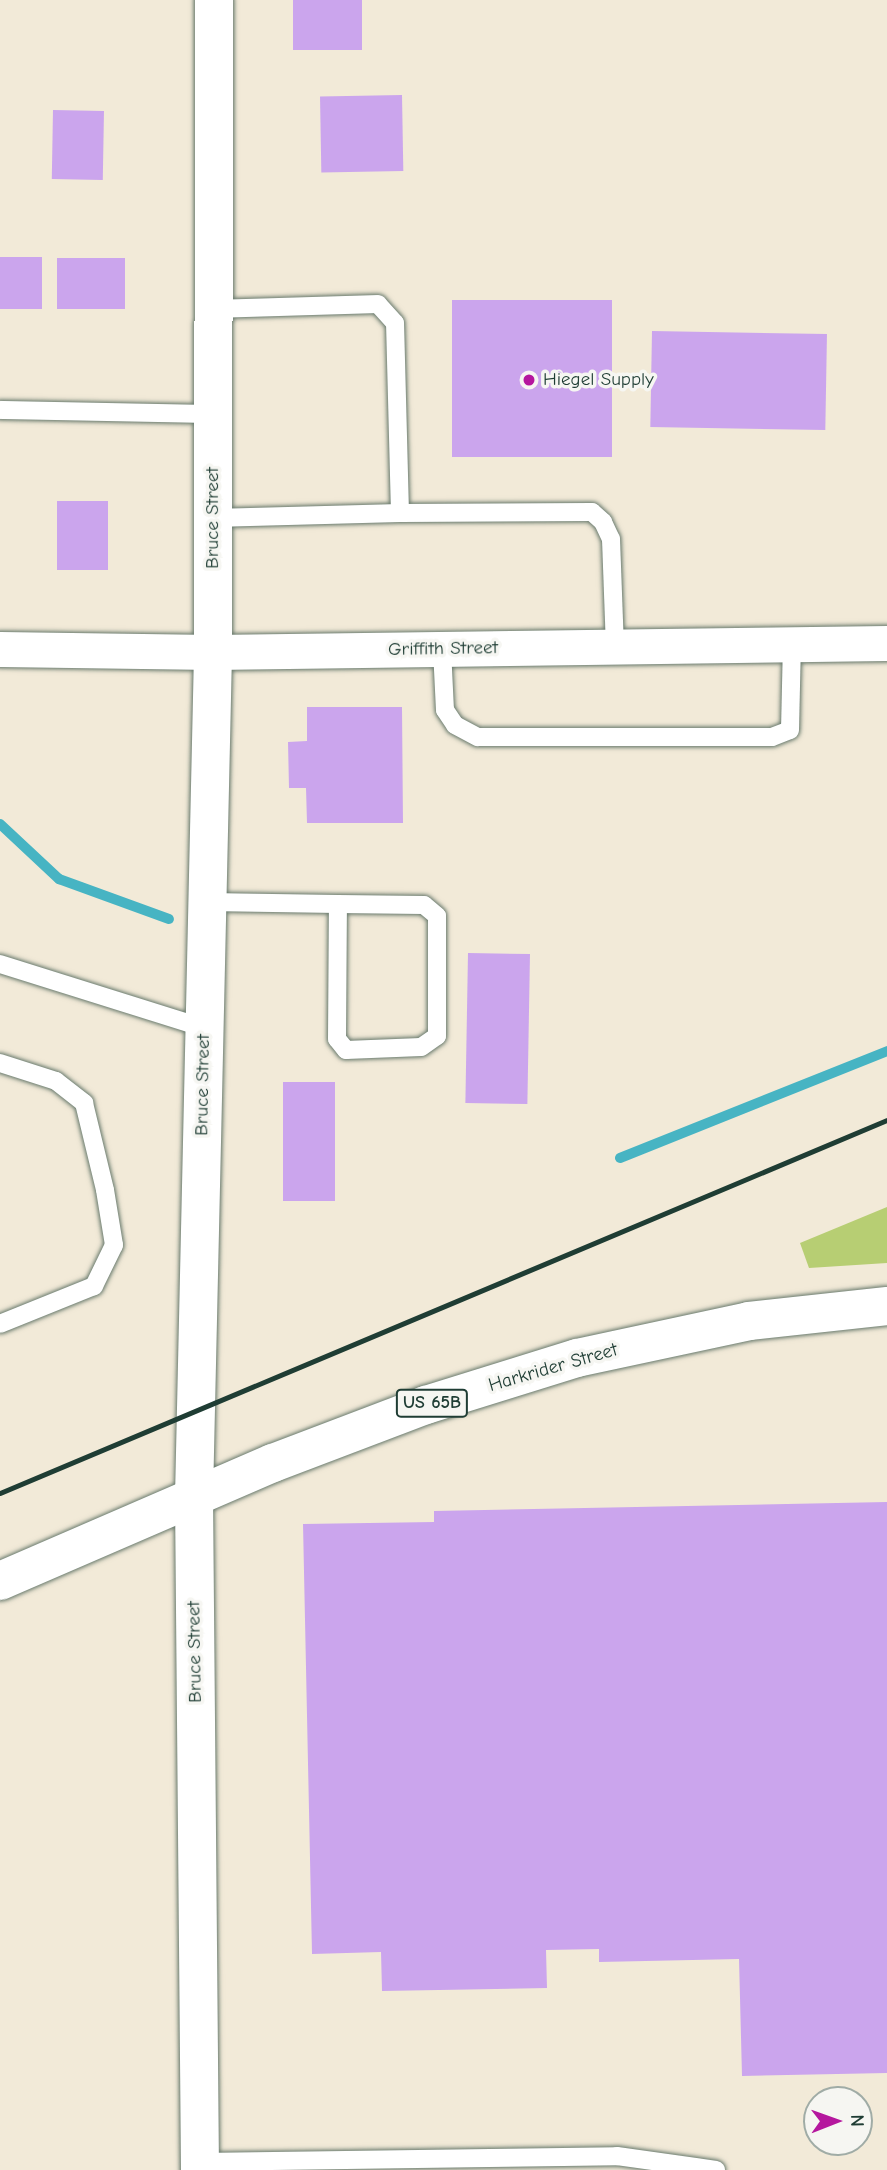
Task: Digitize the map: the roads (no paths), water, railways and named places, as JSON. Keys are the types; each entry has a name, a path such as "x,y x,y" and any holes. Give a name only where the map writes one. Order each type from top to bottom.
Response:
{"street":[{"name":"Bruce Street","path":"200,2166 194,1497 213,652 214,0"},
{"name":"Griffith Street","path":"0,649 213,652 887,643"},
{"name":"Harkrider Street","path":"0,1581 194,1497 426,1405 577,1358 749,1321 887,1306"}],"lane":[{"path":"213,309 378,304 395,323 400,513"},
{"path":"0,410 214,414"},
{"path":"213,519 400,513 592,512 603,522 611,539 615,647"},
{"path":"442,649 445,710 455,726 478,737 772,737 790,730 792,645"},
{"path":"207,902 424,905 437,916 437,1036 421,1048 346,1050 337,1039 338,904"},
{"path":"0,964 204,1028"},
{"path":"0,1063 56,1081 84,1102 105,1190 114,1245 94,1286 0,1324"},
{"path":"200,2166 617,2156 716,2170"}],"waterway":[{"path":"0,824 59,879 169,919"},
{"path":"620,1158 887,1051"}],"railway":[{"path":"0,1493 887,1120"}],"place":[{"name":"Hiegel Supply","path":"529,380"}]}
